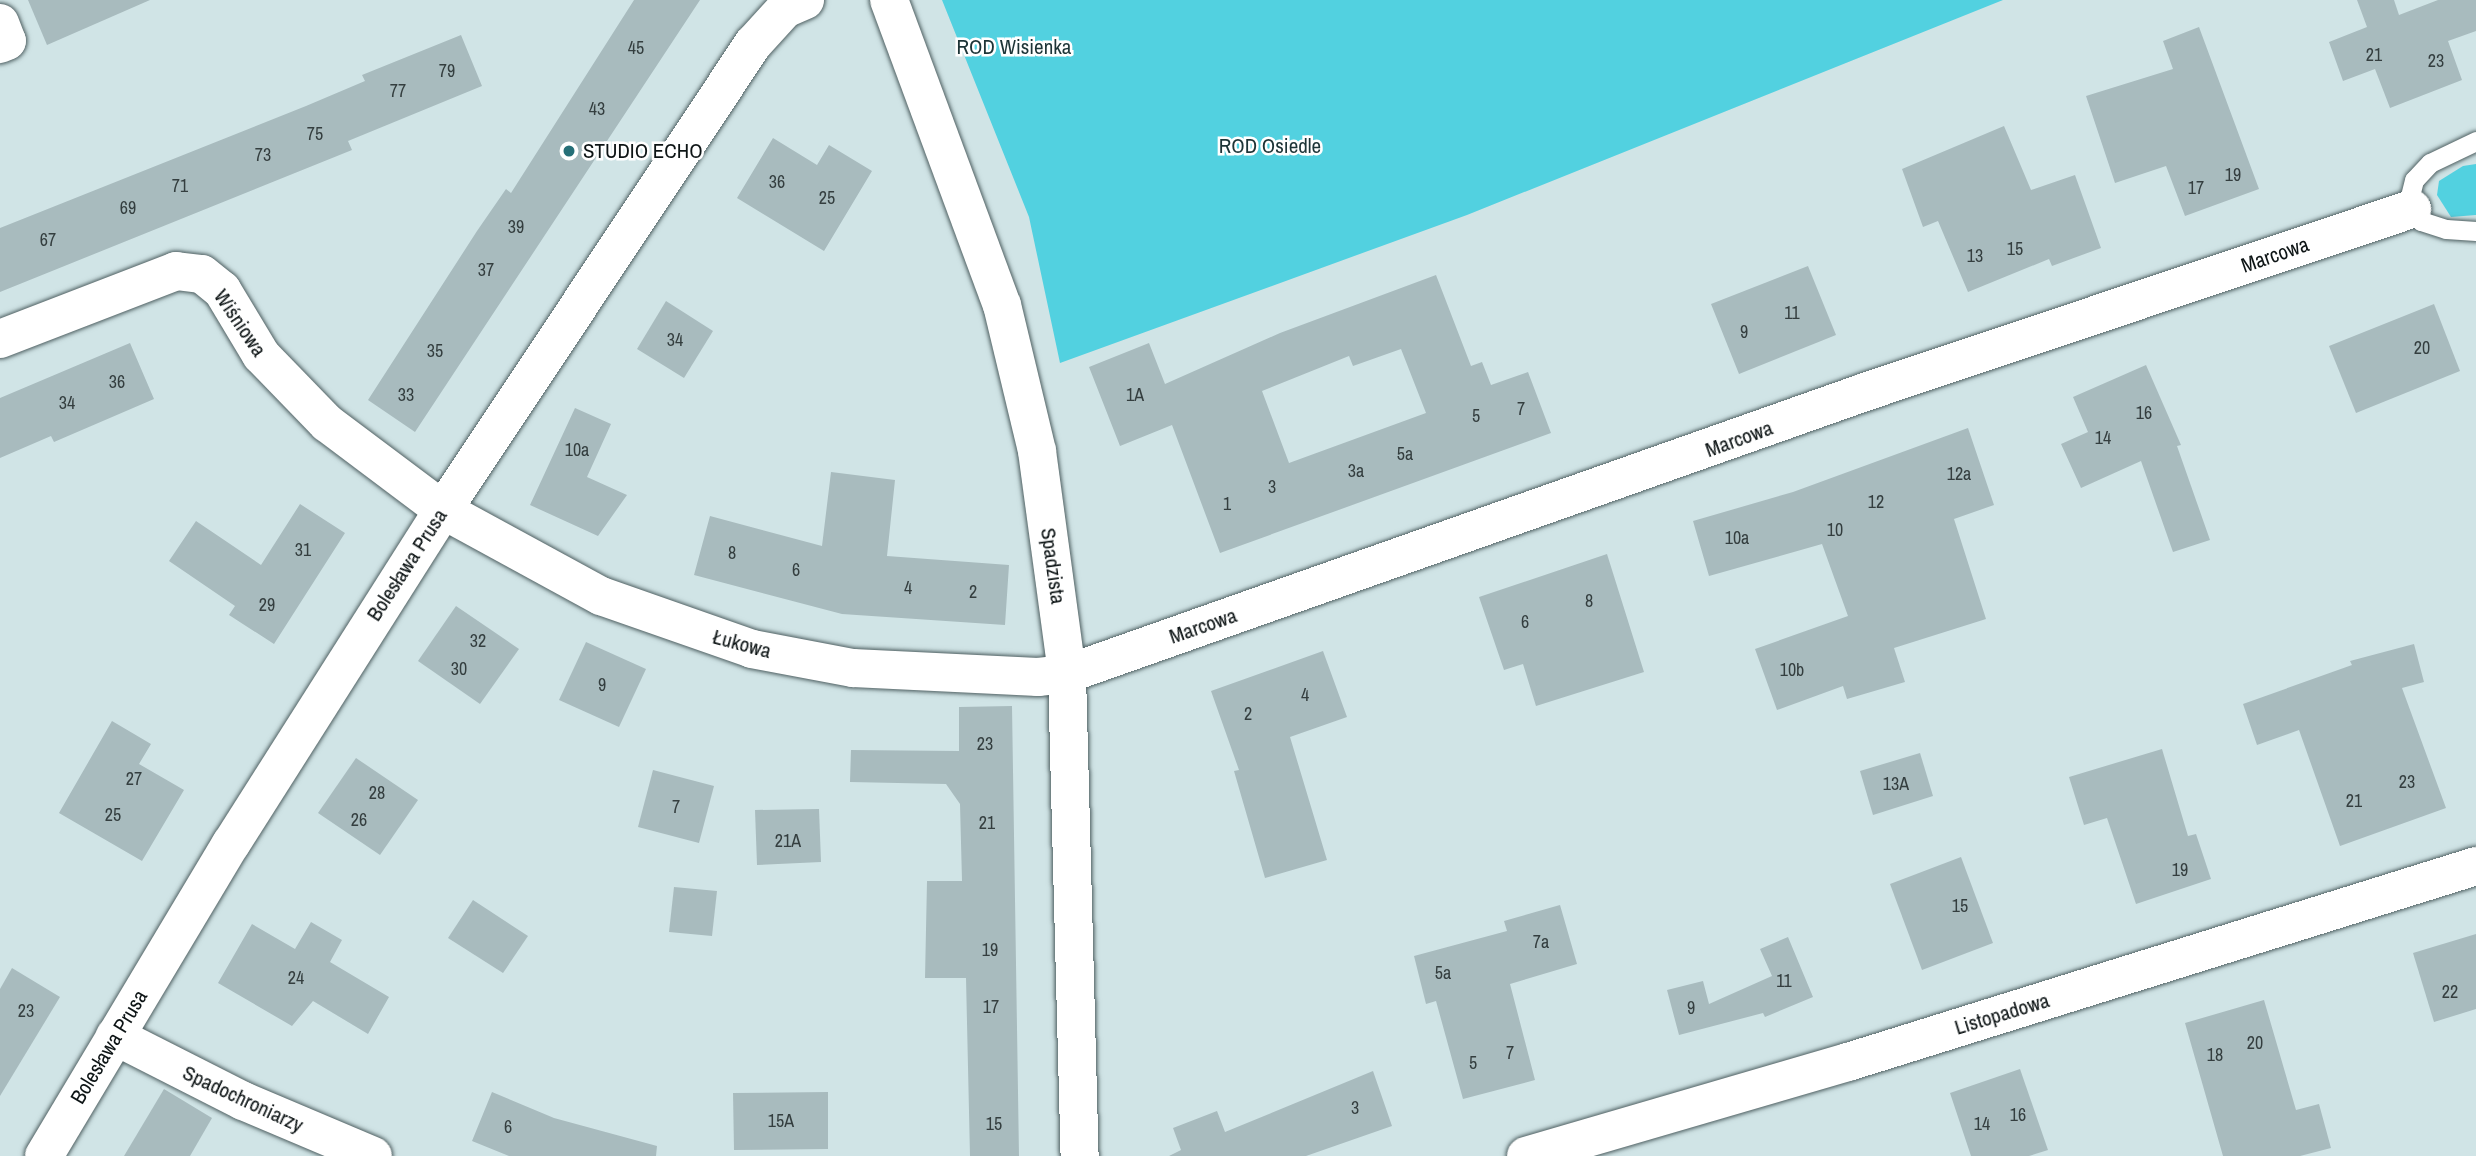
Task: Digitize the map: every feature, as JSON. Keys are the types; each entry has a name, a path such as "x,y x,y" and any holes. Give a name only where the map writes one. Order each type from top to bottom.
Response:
{"street":[{"name":"Bolesława Prusa","path":"44,1156 115,1036 443,510 753,44 785,9 804,0"},
{"name":"Spadzista","path":"889,0 1002,305 1037,451 1068,674 1080,1156"},
{"path":"0,23 7,41 0,44"},
{"name":"Marcowa","path":"1068,674 1866,392 2412,209"},
{"name":"Wiśniowa","path":"0,340 176,271 202,274 222,290 244,326 293,393 443,510"},
{"name":"Łukowa","path":"443,510 601,597 752,649 853,668 958,676 1068,674"},
{"name":"Listopadowa","path":"1527,1156 1848,1062 2476,866"},
{"name":"Spadochroniarzy","path":"115,1036 243,1101 373,1156"}],"lane":[{"path":"2476,141 2430,163 2414,180 2412,209 2432,226 2476,231"}],"green space":[{"name":"ROD Osiedle","path":"942,0 2003,0 1467,215 1060,363 1029,217"},
{"path":"2476,164 2476,215 2451,217 2437,195 2439,181 2463,166"}],"building":[{"path":"28,0 150,0 47,45"},
{"path":"634,0 700,0 415,432 368,400 506,189 511,193"},
{"path":"2357,0 2394,0 2399,15 2438,0 2476,0 2476,31 2448,41 2462,80 2390,108 2375,69 2343,81 2329,42 2367,27"},
{"path":"2199,27 2259,189 2185,216 2166,166 2115,183 2086,96 2173,69 2163,41"},
{"path":"461,35 482,86 348,141 352,150 0,292 0,228 306,106 365,81 362,75"},
{"path":"2004,126 2031,190 2075,175 2101,248 2052,266 2049,259 1968,292 1938,221 1923,227 1902,169"},
{"path":"773,138 817,165 829,145 872,171 824,251 737,198"},
{"path":"1808,266 1836,335 1739,374 1711,304"},
{"path":"1436,275 1471,366 1482,362 1491,385 1528,372 1551,433 1220,553 1172,425 1120,446 1089,367 1149,343 1165,384 1280,333","holes":["1401,349 1426,413 1289,463 1262,391 1349,356 1353,366"]},
{"path":"666,301 713,331 684,378 637,349"},
{"path":"2434,304 2460,371 2356,413 2329,346"},
{"path":"130,343 154,399 54,442 51,436 0,458 0,398"},
{"path":"2146,365 2181,445 2177,446 2210,540 2173,552 2141,461 2081,488 2061,444 2088,432 2073,397"},
{"path":"575,408 611,424 587,477 627,495 598,536 530,505"},
{"path":"1968,428 1994,505 1954,519 1986,619 1894,648 1905,682 1847,699 1843,686 1777,710 1755,649 1848,616 1822,544 1709,576 1693,521 1793,492"},
{"path":"831,472 895,480 887,556 1009,565 1005,625 842,614 694,575 710,516 822,546"},
{"path":"300,504 345,533 274,644 229,615 235,606 169,561 196,521 261,565"},
{"path":"1607,554 1644,672 1536,706 1523,664 1504,670 1479,597"},
{"path":"456,606 519,649 480,704 418,661"},
{"path":"586,642 646,669 619,727 559,700"},
{"path":"2414,644 2424,682 2402,688 2446,808 2340,846 2299,730 2257,745 2243,704 2352,665 2350,661"},
{"path":"1323,651 1347,717 1290,737 1327,860 1265,878 1234,771 1239,770 1211,691"},
{"path":"1012,706 1019,1156 970,1156 966,978 925,978 927,881 962,881 960,804 946,784 850,782 851,750 959,751 959,707"},
{"path":"112,721 151,744 139,764 184,790 142,861 59,813"},
{"path":"2162,749 2188,836 2196,834 2211,879 2136,904 2107,818 2084,825 2069,777"},
{"path":"1920,753 1933,796 1873,815 1860,771"},
{"path":"356,758 418,800 380,855 318,813"},
{"path":"653,770 714,786 699,843 638,827"},
{"path":"819,809 821,862 757,865 755,810"},
{"path":"1961,857 1993,943 1922,970 1890,884"},
{"path":"674,887 717,891 712,936 669,932"},
{"path":"473,900 528,936 503,973 448,938"},
{"path":"1560,905 1577,964 1510,984 1535,1080 1463,1099 1436,1001 1426,1004 1414,956 1507,931 1504,921"},
{"path":"311,922 342,940 330,962 389,997 368,1034 313,1001 292,1026 218,983 252,924 295,949"},
{"path":"2476,934 2476,1009 2434,1022 2413,953"},
{"path":"1788,937 1813,997 1765,1017 1763,1013 1679,1035 1667,990 1703,981 1709,1004 1772,976 1760,949"},
{"path":"12,968 60,997 0,1096 0,989"},
{"path":"2264,1000 2296,1110 2319,1104 2331,1148 2300,1156 2223,1156 2185,1023"},
{"path":"2020,1069 2048,1150 2029,1156 1971,1156 1950,1093"},
{"path":"1373,1071 1392,1126 1306,1156 1169,1156 1181,1150 1173,1128 1217,1111 1225,1132"},
{"path":"164,1089 212,1118 190,1156 124,1156"},
{"path":"492,1092 554,1118 657,1146 656,1156 509,1156 472,1141"},
{"path":"828,1092 828,1149 734,1150 733,1093"}],"place":[{"name":"STUDIO ECHO","path":"569,151"}],"park label":[{"name":"ROD Wisienka","path":"1014,47"}]}
